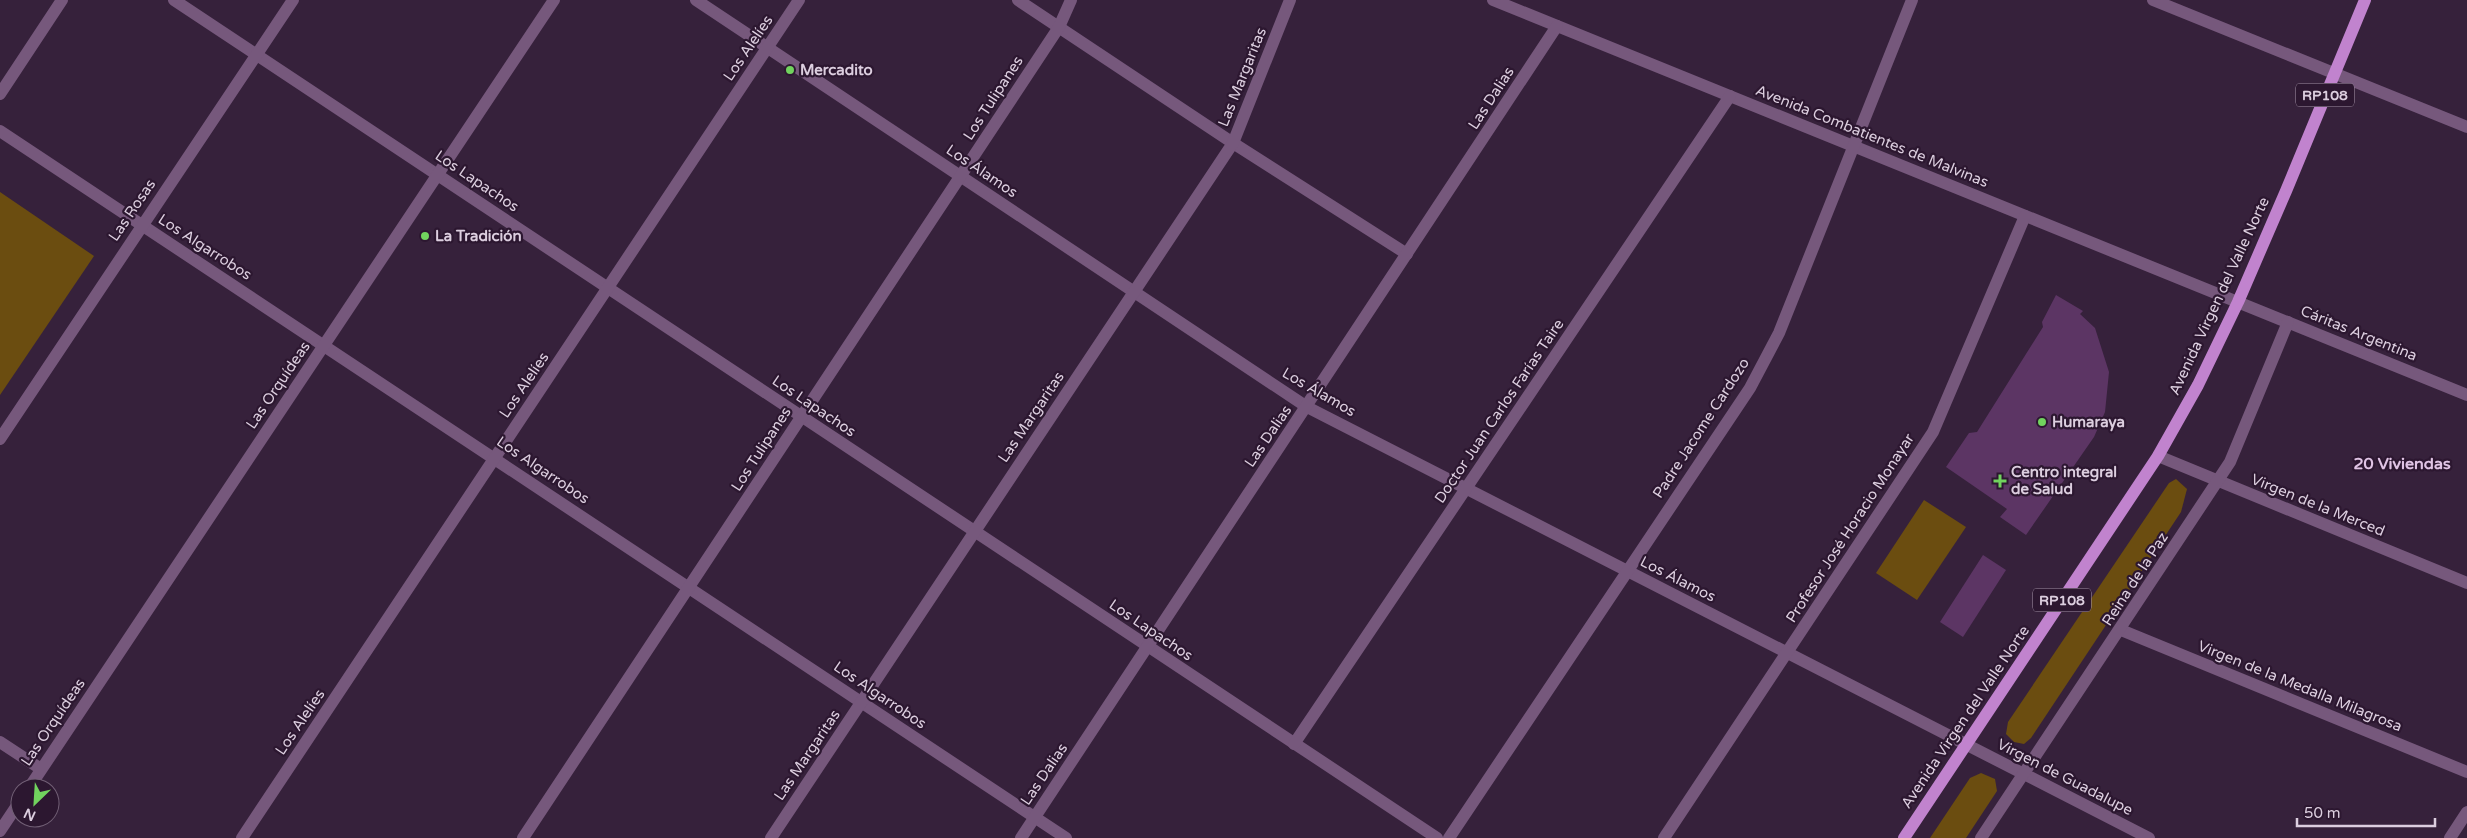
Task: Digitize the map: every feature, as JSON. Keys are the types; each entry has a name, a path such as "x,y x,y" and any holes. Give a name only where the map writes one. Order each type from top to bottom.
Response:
{"main road":[{"name":"Avenida Virgen del Valle Norte","path":"1904,838 2158,456 2198,385 2238,302 2364,0"}],"street":[{"path":"0,94 62,0"},
{"name":"Los Lapachos","path":"174,0 1437,838"},
{"name":"Las Rosas","path":"0,439 293,0"},
{"name":"Las Orquídeas","path":"35,778 554,0"},
{"name":"Los Álamos","path":"696,0 1306,407 1966,746"},
{"name":"Los Alelíes","path":"242,838 799,0"},
{"path":"1018,0 1233,143 1407,254"},
{"name":"Los Tulipanes","path":"523,838 1059,27 1072,0"},
{"name":"Las Margaritas","path":"771,838 1233,143 1290,0"},
{"name":"Avenida Combatientes de Malvinas","path":"1494,0 2238,302"},
{"name":"Padre Jacome Cardozo","path":"1449,838 1750,388 1779,333 1912,0"},
{"path":"2153,0 2467,127"},
{"name":"Las Dalias","path":"1021,838 1557,26"},
{"name":"Doctor Juan Carlos Farías Taire","path":"1294,744 1730,96"},
{"name":"Los Algarrobos","path":"0,132 324,344 1066,838"},
{"name":"Profesor José Horacio Monayar","path":"1664,838 1933,432 2025,216"},
{"name":"Cáritas Argentina","path":"2238,302 2467,395"},
{"name":"Reina de la Paz","path":"1981,838 2121,630 2230,462 2288,322"},
{"name":"Virgen de la Merced","path":"2158,456 2467,583"},
{"name":"Virgen de la Medalla Milagrosa","path":"2121,630 2467,772"},
{"path":"0,742 41,769"},
{"name":"Virgen de Guadalupe","path":"1966,746 2024,773 2149,838"},
{"path":"2450,838 2467,812"},
{"path":"0,831 10,816"},
{"path":"1031,838 1034,817"}],"shaded area":[{"path":"0,192 94,256 0,395"},
{"path":"2176,479 2187,489 2181,512 2031,738 2024,744 2014,742 2006,734 2008,722 2169,483"},
{"path":"1924,500 1966,527 1917,600 1876,573"},
{"path":"1981,773 1995,779 1997,791 1966,838 1930,838 1970,778"}],"building":[{"name":"Humaraya","path":"2056,295 2083,311 2080,314 2095,328 2109,372 2105,412 2094,437 2026,535 2000,517 2007,509 1946,467 1969,433 1977,432 2043,327 2042,322"},
{"path":"1983,555 2006,570 1963,637 1940,622"}],"place":[{"name":"Mercadito","path":"790,70"},
{"name":"La Tradición","path":"425,236"},
{"name":"Humaraya","path":"2042,422"},
{"name":"Centro integral de Salud","path":"2000,481"}],"district":[{"name":"20 Viviendas","path":"2402,464"}]}
